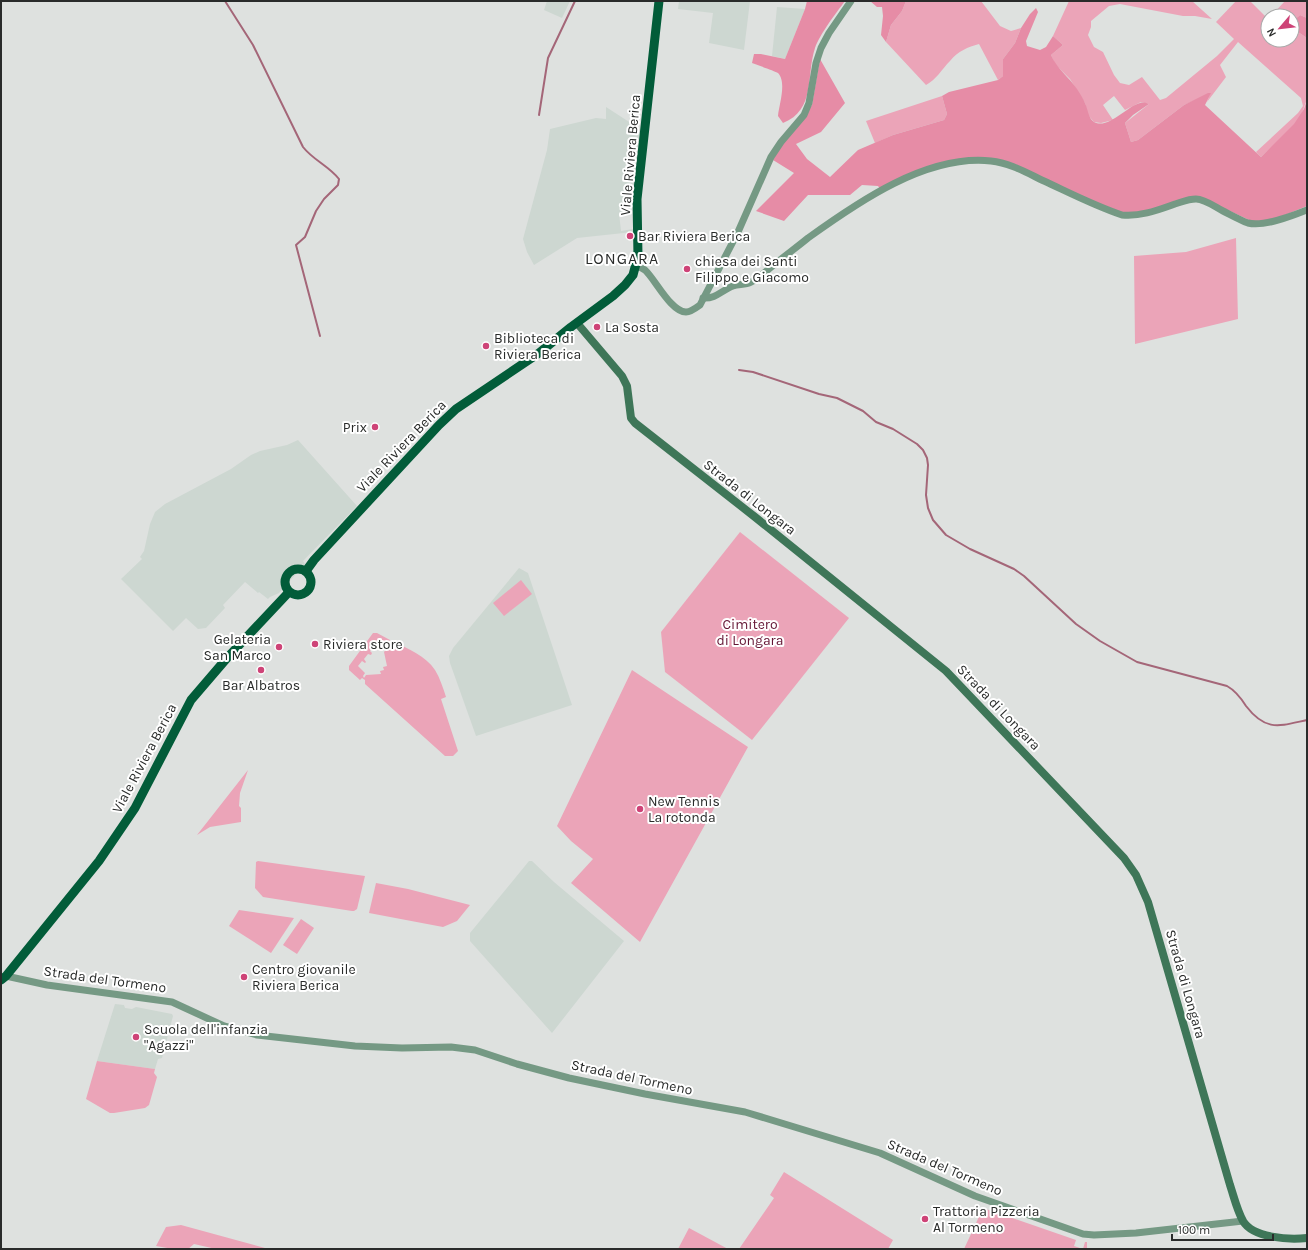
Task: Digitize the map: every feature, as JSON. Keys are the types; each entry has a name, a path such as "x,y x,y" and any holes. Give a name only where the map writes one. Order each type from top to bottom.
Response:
{"main road":[{"name":"Viale Riviera Berica","path":"306,571 314,560 438,424 491,384 523,365 576,323 603,305 626,285 633,275 636,266 638,246 637,199 659,1"},
{"name":"Strada di Longara","path":"576,323 622,376 627,386 631,418 635,423 750,512 946,671 1109,841 1130,867 1145,894 1153,916 1230,1185 1243,1221"},
{"path":"298,568 306,571 312,579 312,584 308,592 301,596 296,596 289,592 285,584 287,575 298,568"},
{"name":"Viale Riviera Berica","path":"4,978 99,861 135,808 191,700 222,663 289,592"},
{"path":"1243,1221 1250,1229 1278,1238 1307,1238"}],"street":[{"path":"636,266 644,269 672,304 681,310 686,312 693,310 700,305 738,232 771,157 781,142 804,115 809,103 816,63 821,48 829,32 851,1"},
{"path":"703,298 714,297 732,286 750,282 762,275 834,220 893,184 928,169 947,164 975,160 993,161 1016,168 1067,192 1122,215 1130,216 1189,200 1198,199 1236,218 1252,223 1262,223 1282,219 1307,210"},
{"name":"Strada del Tormeno","path":"4,978 172,1002 224,1026 257,1035 355,1046 402,1048 451,1047 475,1050 517,1064 569,1078 645,1094 745,1112 880,1153 975,1196 1083,1234 1144,1233 1243,1221"}],"shaded area":[{"path":"547,1 570,1 562,18 544,10"},
{"path":"679,1 750,1 744,50 709,43 713,13 678,9"},
{"path":"807,1 845,1 817,42 812,58 808,91 801,110 783,123 778,116 782,94 781,77 776,72 752,63 754,54 785,59"},
{"path":"870,1 906,1 902,11 891,25 886,42 881,35 883,16 882,7 877,7"},
{"path":"777,7 805,9 785,59 772,56"},
{"path":"1036,8 1038,12 1026,41 1027,46 1040,50 1046,47 1053,36 1063,45 1051,55 1056,65 1077,89 1084,101 1090,118 1094,122 1099,124 1105,123 1135,105 1140,103 1149,104 1133,115 1125,123 1131,142 1138,140 1184,105 1208,93 1211,93 1205,105 1261,157 1294,124 1304,109 1307,100 1307,206 1260,225 1206,200 1198,198 1133,214 1118,212 1001,162 946,164 881,190 878,186 862,185 850,195 808,195 784,221 756,211 794,173 773,160 783,142 812,105 820,59 845,103 821,132 796,144 807,159 830,177 858,150 893,135 944,120 947,114 942,96 949,92 998,80 1003,76 1003,59 1015,43 1021,28 1030,14"},
{"path":"1300,15 1307,18 1307,38 1300,33"},
{"path":"606,107 640,129 633,199 630,203 628,211 619,213 621,231 633,229 633,232 577,238 534,265 527,252 523,239 547,150 550,129 596,118 606,119"},
{"path":"298,440 357,506 303,561 305,564 279,593 268,599 245,582 223,605 225,608 206,628 198,629 186,618 173,631 121,579 142,559 140,557 144,551 150,524 155,512 165,504 231,469 251,455 260,451 287,445"},
{"path":"519,568 528,573 572,705 476,736 450,663 449,656 453,648"},
{"path":"529,861 532,861 554,882 624,941 552,1033 470,941 470,933"},
{"name":"Scuola dell'infanzia \"Agazzi\"","path":"115,1004 124,1005 125,1008 132,1009 136,1007 172,1014 173,1016 162,1058 158,1059 155,1069 97,1061"}],"green space":[{"path":"906,1 981,1 1000,26 1011,31 1021,28 1015,43 1003,59 1003,76 998,80 979,44 967,48 956,55 930,83 926,85 886,42 891,25 902,11"},
{"path":"1069,1 1192,1 1212,19 1195,16 1183,16 1120,4 1109,6 1091,21 1091,27 1088,35 1094,47 1103,52 1114,75 1120,83 1129,85 1142,77 1160,100 1166,98 1217,56 1234,39 1216,22 1236,1 1250,1 1260,11 1260,48 1300,48 1300,33 1307,38 1307,100 1297,121 1288,132 1261,157 1256,152 1298,113 1303,106 1301,98 1238,42 1220,65 1226,77 1207,102 1210,94 1184,105 1138,140 1131,142 1125,123 1149,104 1141,102 1125,110 1114,96 1103,105 1113,120 1101,123 1094,122 1088,115 1085,103 1070,79 1055,64 1051,55 1063,45 1053,36"},
{"path":"1285,1 1307,1 1307,18 1300,15 1300,8 1278,8"},
{"path":"942,96 947,114 944,120 893,135 875,143 866,121"},
{"path":"1236,238 1238,319 1135,344 1134,256 1186,252"},
{"name":"Cimitero di Longara","path":"740,532 849,618 752,740 665,672 661,632"},
{"path":"521,580 532,594 504,616 493,603"},
{"path":"373,633 377,633 390,640 381,651 374,646 370,651 372,653 371,655 368,654 364,659 366,662 365,663 362,661 358,666 365,673 363,676 364,678 366,675 381,674 380,671 384,670 383,667 387,666 384,652 393,641 416,653 427,661 437,673 446,697 441,699 458,751 453,756 445,756 365,684 365,680 362,678 360,680 349,670 349,666"},
{"name":"New Tennis La rotonda","path":"632,670 748,747 640,942 571,883 593,859 571,841 557,826"},
{"path":"248,770 240,793 239,806 241,808 241,822 210,827 197,835"},
{"path":"258,861 365,876 357,909 352,911 263,897 255,888 256,862"},
{"path":"376,883 408,889 470,905 457,921 443,927 369,913"},
{"path":"239,910 294,918 271,953 229,926"},
{"path":"301,919 314,928 297,954 283,945"},
{"path":"97,1061 155,1069 154,1073 157,1077 149,1105 145,1108 110,1113 86,1099"},
{"path":"784,1172 893,1240 888,1249 739,1249 774,1198 770,1195"},
{"path":"983,1208 1076,1240 1074,1246 1083,1249 964,1249"},
{"path":"181,1225 268,1249 216,1249 194,1244 188,1249 173,1249 156,1246 166,1227"},
{"path":"689,1228 728,1249 678,1249"},
{"path":"1085,1242 1087,1242 1087,1249 1083,1249"}],"waterway":[{"path":"225,1 253,45 303,147 311,156 331,170 339,179 338,185 324,199 316,211 305,237 296,245 320,336"},
{"path":"539,115 548,58 575,1"},
{"path":"739,370 753,372 819,394 837,398 863,411 876,422 893,429 917,444 923,450 927,458 926,495 928,508 933,520 946,535 970,549 1014,569 1024,576 1076,624 1100,641 1137,662 1227,686 1238,695 1253,714 1260,720 1267,723 1281,725 1307,720"}],"place":[{"name":"Bar Riviera Berica","path":"630,236"},
{"name":"chiesa dei Santi Filippo e Giacomo","path":"687,269"},
{"name":"La Sosta","path":"597,327"},
{"name":"Biblioteca di Riviera Berica","path":"486,346"},
{"name":"Prix","path":"375,427"},
{"name":"Riviera store","path":"315,644"},
{"name":"Gelateria San Marco","path":"279,647"},
{"name":"Bar Albatros","path":"261,670"},
{"name":"New Tennis La rotonda","path":"640,809"},
{"name":"Centro giovanile Riviera Berica","path":"244,977"},
{"name":"Scuola dell'infanzia \"Agazzi\"","path":"136,1037"},
{"name":"Trattoria Pizzeria Al Tormeno","path":"925,1219"}],"district":[{"name":"LONGARA","path":"622,258"}]}
